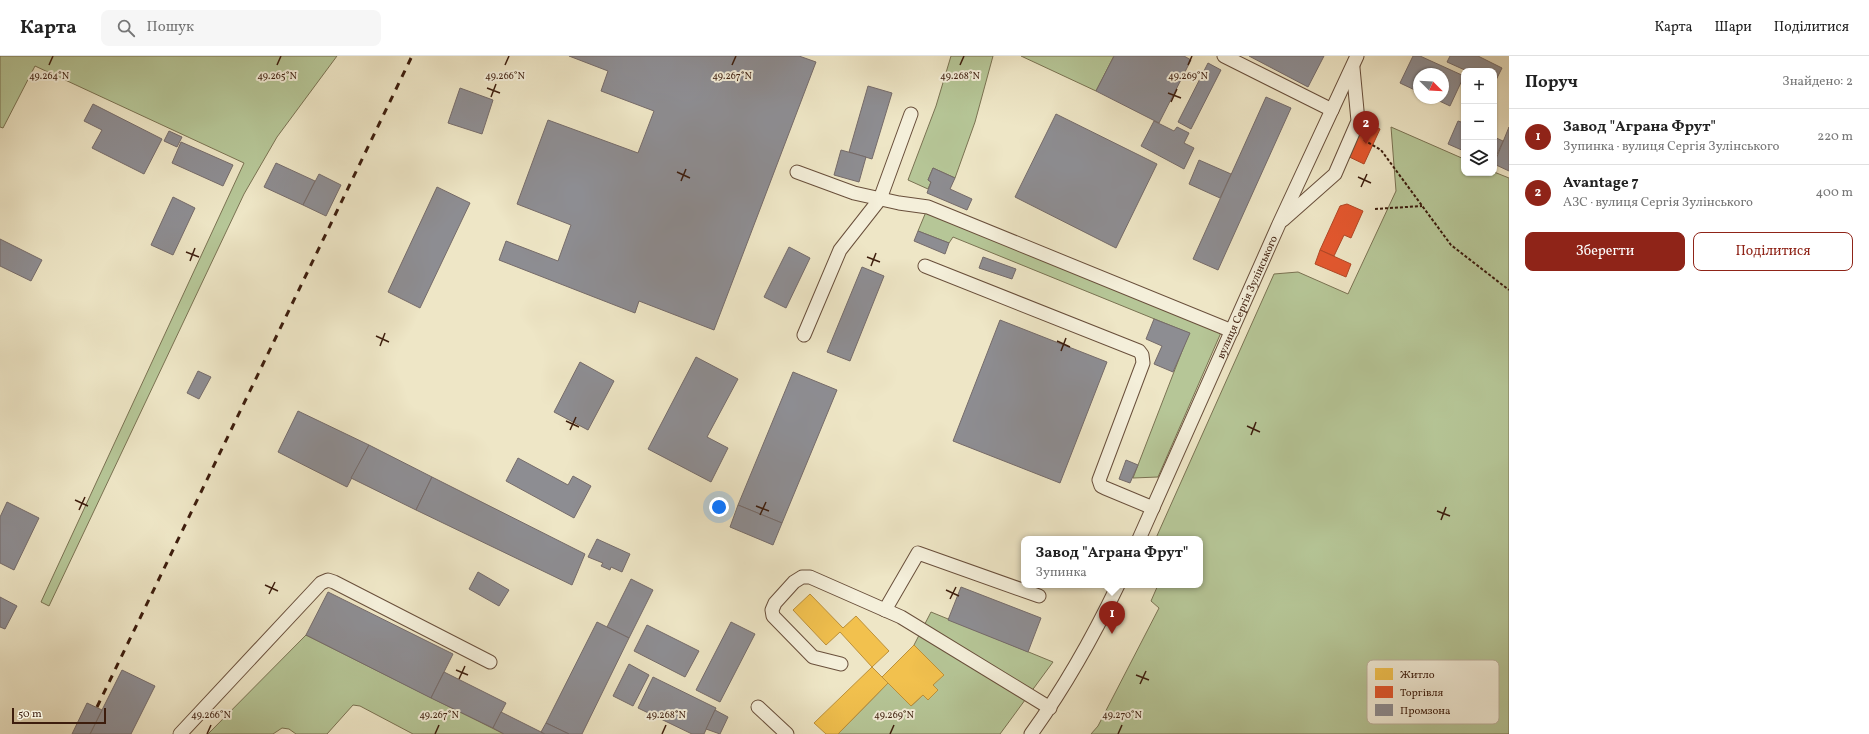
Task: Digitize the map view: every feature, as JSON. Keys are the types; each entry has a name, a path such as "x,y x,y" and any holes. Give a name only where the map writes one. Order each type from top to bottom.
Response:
{"street":[{"path":"1224,56 1332,110"},
{"path":"1279,224 1335,174 1358,121 1355,61"},
{"name":"вулиця Сергія Зулінського","path":"1140,536 1279,224 1355,61"},
{"path":"804,335 840,250 880,199 911,114"},
{"path":"797,172 854,193 928,207 1232,332"},
{"path":"925,266 1139,351 1143,359 1143,364 1099,480 1105,488 1153,508"},
{"path":"885,610 918,553 1039,596"},
{"path":"841,664 813,657 773,616 772,610 775,603 794,582 802,577 810,577 900,617 1050,708"},
{"path":"180,734 321,583 328,580 490,662"},
{"path":"1031,734 1050,708 1098,626 1117,588"},
{"path":"758,707 787,734"}],"path":[{"path":"1352,134 1381,150 1451,245 1509,290"},
{"path":"1375,209 1422,206"}],"green space":[{"path":"0,56 337,56 277,137 244,194 49,606 41,602 244,163 35,66 3,128 0,127"},
{"path":"951,56 993,56 975,122 955,178 933,168 928,180 931,182 928,189 908,180 936,106"},
{"path":"1021,56 1114,56 1096,91"},
{"path":"1391,127 1461,158 1461,176 1497,176 1497,173 1509,178 1509,734 1091,734 1098,726 1159,608 1151,601 1157,588 1203,588 1203,536 1157,536 1274,274 1298,272 1348,294 1396,191"},
{"path":"928,207 1223,328 1158,477 1133,478 1189,333 953,237 949,243 918,231"},
{"path":"931,612 1053,662 1000,734 838,734 888,683 911,706 923,695 928,700 938,690 933,685 943,674 914,645"},
{"path":"306,635 504,734 413,734 360,706 353,705 327,734 296,734 289,729 282,728 273,734 208,734"}],"building: Житло":[{"path":"810,594 843,628 856,616 889,651 872,667 840,632 826,645 793,610"},
{"path":"914,645 944,675 933,685 938,690 928,700 923,695 911,706 882,677"},
{"path":"872,667 888,683 838,734 826,734 814,723"}],"building: Торгівля":[{"path":"1362,121 1380,129 1364,164 1341,153"},
{"path":"1347,204 1363,211 1351,238 1344,235 1334,256 1320,250 1340,206"},
{"path":"1320,250 1351,264 1346,277 1315,264"}],"building: Промзона":[{"path":"569,56 799,56 816,62 714,330 639,301 635,313 499,260 506,241 558,261 571,225 517,204 548,120 638,153 654,111 601,91 608,71"},
{"path":"1114,56 1184,56 1191,60 1159,123 1096,91"},
{"path":"1249,56 1324,56 1308,87"},
{"path":"1413,56 1420,56 1446,68 1413,68 1413,89 1400,83"},
{"path":"1450,56 1478,56 1502,68 1497,78 1497,68 1461,68 1447,62"},
{"path":"1208,63 1221,70 1191,129 1178,122"},
{"path":"1449,69 1461,75 1461,82 1450,106 1446,104 1449,104"},
{"path":"868,86 892,93 872,159 849,152"},
{"path":"460,88 493,100 482,134 448,123"},
{"path":"1266,97 1291,108 1218,270 1193,259"},
{"path":"93,104 162,139 144,174 92,148 102,130 84,121"},
{"path":"1056,114 1157,164 1116,248 1015,197"},
{"path":"1154,121 1174,131 1177,127 1189,133 1184,143 1194,148 1184,169 1141,146"},
{"path":"1458,121 1461,122 1461,150 1448,144"},
{"path":"1509,127 1509,171 1497,165 1497,157"},
{"path":"169,131 182,137 177,147 164,141"},
{"path":"1497,138 1503,141 1497,154"},
{"path":"181,142 233,165 223,186 172,163"},
{"path":"841,150 866,157 859,182 834,175"},
{"path":"1199,160 1231,174 1220,198 1189,184"},
{"path":"276,163 315,181 303,205 264,187"},
{"path":"933,168 955,178 950,189 972,199 967,210 927,193 931,182 928,180"},
{"path":"319,174 341,185 326,216 303,205"},
{"path":"437,187 470,203 420,308 388,292"},
{"path":"173,197 195,208 173,255 151,245"},
{"path":"918,231 949,243 945,254 914,241"},
{"path":"0,239 42,260 31,281 0,266"},
{"path":"789,247 810,258 786,308 764,297"},
{"path":"983,257 1016,269 1012,279 979,268"},
{"path":"862,267 884,276 850,361 827,352"},
{"path":"1154,319 1190,333 1173,372 1154,364 1162,346 1146,339"},
{"path":"1000,320 1107,362 1060,483 953,441"},
{"path":"696,357 738,379 707,437 728,448 711,482 648,449"},
{"path":"580,362 614,381 588,430 554,412"},
{"path":"198,371 211,377 199,399 187,393"},
{"path":"793,372 837,390 782,523 738,505"},
{"path":"298,411 369,445 347,487 278,452"},
{"path":"369,445 432,477 416,510 351,478"},
{"path":"518,458 568,485 573,476 591,486 574,518 506,481"},
{"path":"1126,460 1138,465 1130,483 1119,479"},
{"path":"432,477 585,554 572,585 416,510"},
{"path":"7,502 39,518 14,570 0,563 0,517"},
{"path":"738,505 782,523 773,545 730,527"},
{"path":"597,539 630,554 622,572 611,567 610,570 601,566 603,563 588,557"},
{"path":"478,572 509,590 499,606 469,589"},
{"path":"631,579 653,590 629,638 607,627"},
{"path":"961,587 1041,618 1028,652 948,620"},
{"path":"328,592 453,654 431,698 306,635"},
{"path":"0,597 17,606 5,629 0,627"},
{"path":"597,622 629,638 582,734 569,734 546,723"},
{"path":"731,622 755,634 720,702 696,690"},
{"path":"647,625 699,651 685,677 634,651"},
{"path":"629,664 649,675 633,706 613,696"},
{"path":"122,670 155,686 131,734 90,734"},
{"path":"444,672 506,703 493,728 431,698"},
{"path":"653,677 716,708 704,734 692,734 638,708"},
{"path":"87,703 102,710 90,734 72,734"},
{"path":"715,710 728,717 720,734 706,729"},
{"path":"501,712 545,734 504,734 493,728"},
{"path":"546,723 569,734 545,734 541,732"}],"railway":[{"path":"97,707 412,56"}],"place":[{"name":"Avantage 7","path":"1366,144"},
{"name":"Завод \"Аграна Фрут\"","path":"1112,634"}]}
